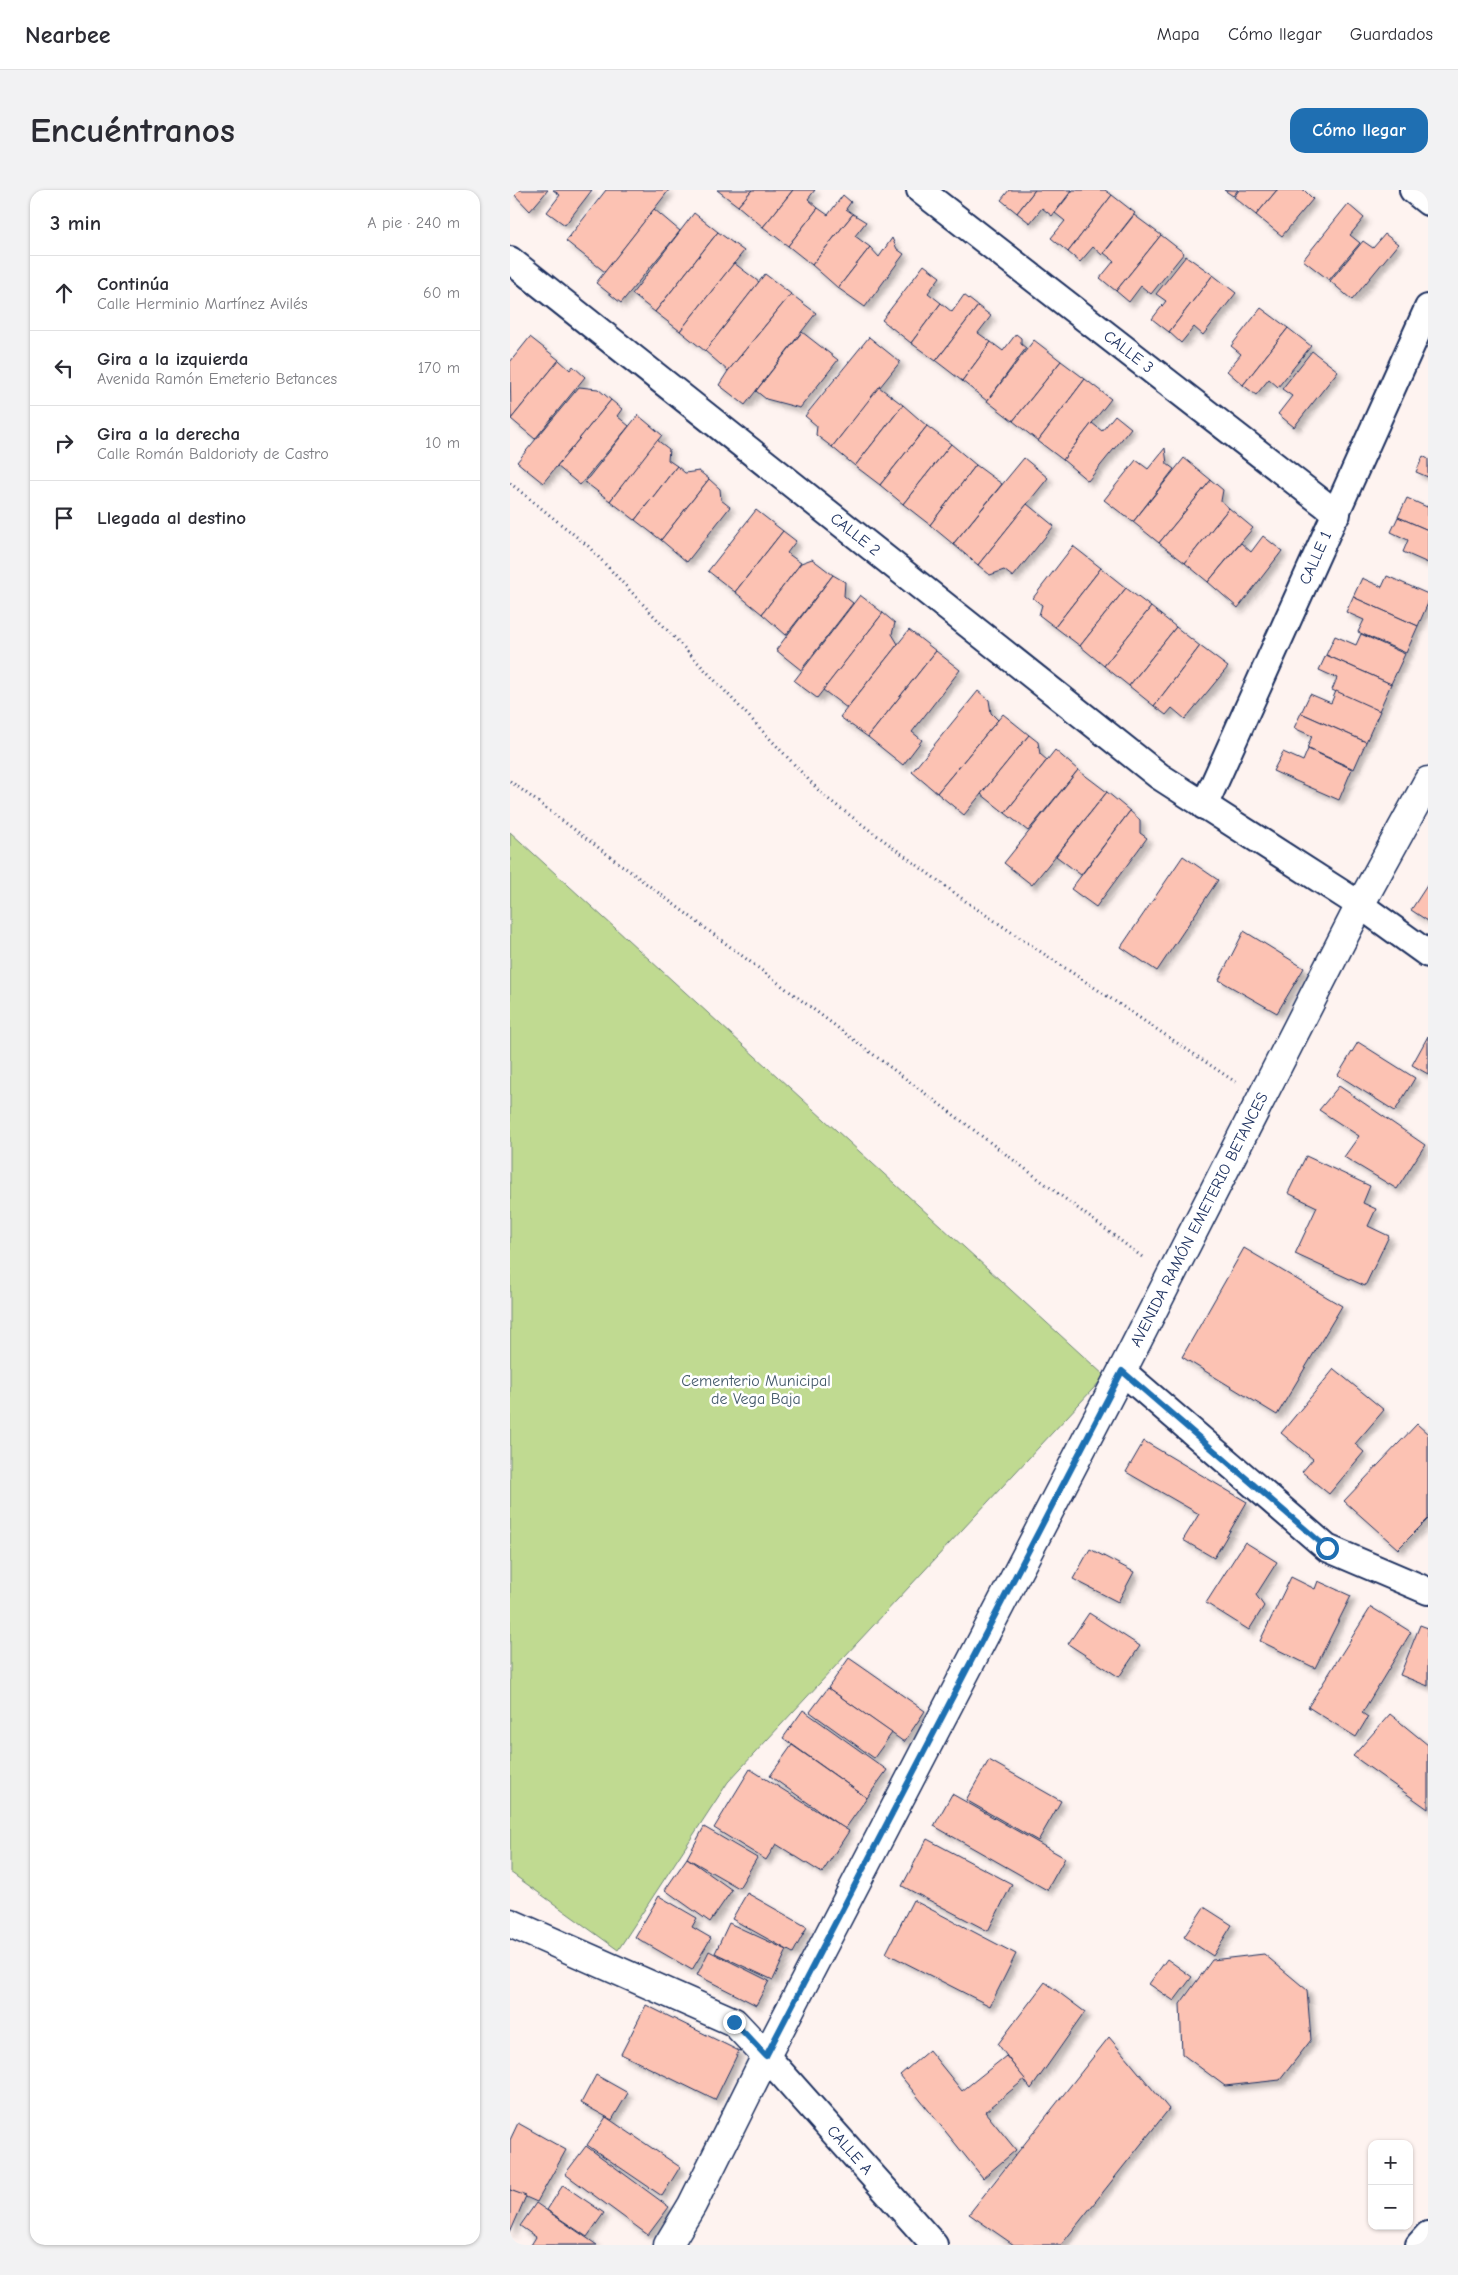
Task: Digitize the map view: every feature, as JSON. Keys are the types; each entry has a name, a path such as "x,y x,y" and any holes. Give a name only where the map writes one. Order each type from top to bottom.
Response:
{"street":[{"name":"CALLE 3","path":"920,190 1336,514"},
{"path":"1413,190 1428,202"},
{"name":"CALLE 2","path":"510,260 1151,770 1360,905 1428,954"},
{"name":"CALLE 1","path":"1204,806 1428,308"},
{"name":"AVENIDA RAMÓN EMETERIO BETANCES","path":"668,2245 692,2205 766,2056 1122,1371 1360,905 1428,781"},
{"path":"1122,1371 1327,1548 1428,1591"},
{"path":"510,1923 734,2022 766,2056"},
{"name":"CALLE A","path":"766,2056 934,2245"},
{"path":"1419,2245 1428,2235"}],"path":[{"path":"510,483 588,546 824,796 968,903 1261,1099"},
{"path":"510,781 1170,1277"}],"green space":[{"name":"Cementerio Municipal de Vega Baja","path":"510,832 1105,1376 728,1782 618,1950 510,1872"}],"building":[{"path":"510,190 548,190 530,211"},
{"path":"553,190 592,190 565,225 547,212 560,195"},
{"path":"606,190 669,190 605,272 566,241"},
{"path":"717,190 752,190 738,206"},
{"path":"752,190 793,190 763,227 738,206"},
{"path":"793,190 815,190 808,199 818,208 788,246 763,227"},
{"path":"1009,190 1035,190 1017,213 1001,200"},
{"path":"1035,190 1072,190 1052,216 1042,208 1030,223 1017,213"},
{"path":"1073,190 1105,190 1112,195 1068,252 1051,238 1065,221 1055,213"},
{"path":"1224,190 1238,190 1233,196"},
{"path":"1239,190 1277,190 1256,215 1234,197"},
{"path":"1277,190 1304,190 1313,199 1282,236 1256,215"},
{"path":"843,195 851,202 846,209 853,214 812,265 788,246 818,208 828,215"},
{"path":"1112,195 1135,213 1102,255 1093,247 1080,262 1068,252"},
{"path":"1348,204 1364,218 1350,235 1360,243 1329,280 1303,260"},
{"path":"654,209 680,231 621,303 596,283"},
{"path":"694,213 718,232 655,312 632,294"},
{"path":"853,214 866,222 855,236 870,247 838,288 812,265"},
{"path":"1134,215 1161,235 1116,291 1100,278 1114,261 1104,253"},
{"path":"718,232 744,251 680,331 655,312"},
{"path":"1385,234 1398,244 1352,300 1330,281 1363,241 1373,248"},
{"path":"1161,235 1184,253 1151,294 1141,286 1129,302 1116,291"},
{"path":"892,238 897,249 904,254 865,307 838,288 870,247 879,257"},
{"path":"1186,256 1213,275 1169,332 1152,319 1166,301 1156,294"},
{"path":"734,263 759,282 705,351 680,331"},
{"path":"924,265 940,277 928,293 941,303 911,343 882,320"},
{"path":"765,274 791,294 728,371 705,351"},
{"path":"1213,275 1236,293 1203,335 1194,327 1181,343 1169,332"},
{"path":"791,294 816,313 745,405 719,385 728,371"},
{"path":"964,295 978,306 936,361 911,343 941,303 952,312"},
{"path":"978,306 991,316 978,333 991,342 962,381 936,361"},
{"path":"1261,308 1288,328 1243,385 1227,371 1241,354 1231,346"},
{"path":"1288,328 1311,346 1278,387 1269,379 1256,395 1243,385"},
{"path":"802,332 838,360 800,408 766,399 756,391"},
{"path":"1016,334 1021,338 1021,344 1026,348 987,401 962,381 991,342 1003,351"},
{"path":"530,337 559,360 511,419 510,362"},
{"path":"869,337 900,362 832,447 816,435 817,426 805,416"},
{"path":"1034,340 1061,361 1013,421 987,401"},
{"path":"1312,351 1338,371 1294,427 1278,414 1292,396 1282,389"},
{"path":"559,360 570,370 573,366 585,377 535,439 511,419"},
{"path":"1061,361 1085,379 1038,441 1013,421"},
{"path":"1085,379 1111,399 1063,460 1038,441"},
{"path":"579,387 598,389 611,400 543,483 517,462"},
{"path":"879,387 903,405 855,466 832,447"},
{"path":"611,400 622,409 617,416 629,426 580,485 557,466"},
{"path":"903,405 927,426 880,485 855,466"},
{"path":"638,415 662,435 610,501 585,482"},
{"path":"1115,415 1131,428 1088,481 1063,460 1092,423 1102,431"},
{"path":"927,426 951,444 903,504 880,485"},
{"path":"657,440 669,449 668,460 677,466 635,520 610,501"},
{"path":"951,444 976,465 930,525 903,504"},
{"path":"1165,448 1167,464 1174,469 1133,522 1104,500 1136,460 1148,469"},
{"path":"1423,456 1428,459 1428,477 1416,472"},
{"path":"1024,458 1048,478 978,565 953,544"},
{"path":"1184,458 1211,480 1159,543 1133,522"},
{"path":"976,465 1002,484 953,544 930,525"},
{"path":"677,466 685,473 699,471 709,479 661,540 635,520"},
{"path":"709,479 720,489 721,500 730,507 687,562 661,540"},
{"path":"1211,480 1223,490 1221,501 1229,508 1185,563 1159,543"},
{"path":"1407,498 1427,507 1428,505 1428,530 1398,517"},
{"path":"1027,504 1054,526 1013,577 1004,570 990,575 978,565"},
{"path":"1229,508 1253,528 1208,582 1185,563"},
{"path":"756,510 783,531 735,592 708,571"},
{"path":"1398,517 1428,530 1428,563 1403,552 1408,540 1391,532"},
{"path":"783,531 796,541 787,553 801,563 762,614 735,592"},
{"path":"1263,536 1282,551 1238,608 1208,582 1241,543 1251,552"},
{"path":"1073,546 1101,568 1055,627 1039,615 1042,605 1033,598"},
{"path":"812,559 833,575 786,635 762,614 801,563"},
{"path":"1101,568 1126,588 1080,646 1055,627"},
{"path":"833,575 845,582 844,596 853,603 801,670 776,650"},
{"path":"1387,576 1428,594 1428,603 1418,626 1353,597 1362,578 1382,587"},
{"path":"1126,588 1151,607 1104,666 1080,646"},
{"path":"860,595 883,613 817,698 794,681"},
{"path":"1353,597 1418,626 1406,653 1358,632 1364,620 1346,612"},
{"path":"1151,607 1176,627 1129,686 1104,666"},
{"path":"883,613 895,623 892,634 898,644 847,708 823,690"},
{"path":"1176,627 1200,646 1154,706 1129,686"},
{"path":"909,630 936,651 868,737 840,717"},
{"path":"1361,634 1405,654 1391,684 1326,655 1335,636 1356,645"},
{"path":"1200,646 1228,667 1185,719 1172,708 1166,715 1154,706"},
{"path":"936,651 960,670 912,732 922,740 903,765 868,737"},
{"path":"1326,655 1391,684 1379,711 1332,690 1337,678 1319,670"},
{"path":"978,691 989,700 991,713 998,720 937,793 912,772"},
{"path":"1336,691 1380,711 1366,742 1301,713 1310,694 1331,703"},
{"path":"1301,713 1366,742 1354,769 1307,748 1312,736 1294,728"},
{"path":"1003,714 1029,735 964,815 937,793"},
{"path":"1029,735 1038,742 1040,754 1047,760 1005,813 981,794"},
{"path":"1308,749 1352,769 1339,800 1273,771 1283,752 1303,761"},
{"path":"1055,750 1078,770 1028,831 1005,813"},
{"path":"1078,770 1107,792 1032,885 1004,863"},
{"path":"1107,792 1130,811 1081,875 1056,856"},
{"path":"1130,811 1140,820 1140,833 1147,838 1096,907 1071,889"},
{"path":"1183,856 1218,880 1157,971 1121,947"},
{"path":"1428,884 1428,921 1411,910"},
{"path":"1244,931 1304,968 1277,1013 1219,980"},
{"path":"1428,1036 1428,1074 1412,1065"},
{"path":"1358,1042 1415,1078 1395,1111 1338,1075"},
{"path":"1339,1086 1425,1145 1397,1189 1344,1157 1359,1136 1319,1110"},
{"path":"1306,1156 1370,1186 1363,1203 1376,1209 1368,1226 1389,1236 1365,1286 1295,1254 1317,1207 1288,1193"},
{"path":"1244,1248 1342,1306 1277,1415 1182,1357"},
{"path":"1334,1369 1384,1410 1355,1444 1364,1452 1329,1494 1302,1472 1313,1459 1281,1433"},
{"path":"1417,1424 1428,1434 1428,1519 1398,1549 1344,1501"},
{"path":"1144,1441 1247,1502 1214,1558 1183,1540 1199,1514 1126,1472"},
{"path":"1245,1542 1277,1562 1256,1595 1264,1606 1249,1630 1206,1603"},
{"path":"1090,1549 1134,1572 1118,1602 1073,1579"},
{"path":"1291,1577 1315,1589 1318,1581 1351,1596 1315,1668 1260,1641"},
{"path":"1371,1607 1411,1632 1362,1713 1368,1717 1356,1737 1308,1707"},
{"path":"1089,1613 1140,1646 1119,1677 1068,1644"},
{"path":"1420,1625 1428,1628 1428,1686 1400,1675"},
{"path":"849,1658 925,1711 904,1742 828,1688"},
{"path":"828,1688 892,1733 874,1758 810,1712"},
{"path":"803,1710 887,1770 867,1798 783,1738"},
{"path":"1390,1714 1428,1745 1428,1809 1353,1756"},
{"path":"792,1745 867,1798 845,1829 770,1776"},
{"path":"989,1760 1061,1801 1038,1841 966,1800"},
{"path":"750,1769 849,1831 822,1873 776,1844 766,1860 714,1828"},
{"path":"952,1794 1065,1858 1047,1890 934,1826"},
{"path":"704,1827 757,1858 739,1888 687,1858"},
{"path":"927,1839 1012,1884 988,1931 902,1886"},
{"path":"687,1858 732,1890 710,1922 665,1890"},
{"path":"747,1893 807,1927 793,1953 732,1919"},
{"path":"659,1896 697,1918 692,1927 711,1938 692,1970 635,1937"},
{"path":"913,1900 1016,1954 990,2006 886,1953"},
{"path":"1204,1907 1232,1925 1213,1956 1184,1937"},
{"path":"729,1923 787,1950 773,1980 715,1953"},
{"path":"709,1951 769,1981 756,2005 697,1975"},
{"path":"1264,1954 1307,1990 1311,2040 1280,2080 1225,2086 1182,2054 1180,2004 1212,1960"},
{"path":"1167,1959 1192,1977 1174,2001 1149,1984"},
{"path":"1045,1982 1085,2012 1031,2089 998,2044"},
{"path":"646,2005 739,2051 715,2100 621,2054"},
{"path":"1109,2037 1169,2109 1061,2245 1014,2245 969,2214"},
{"path":"929,2050 962,2091 1006,2056 1025,2079 985,2112 1016,2150 983,2178 900,2075"},
{"path":"596,2075 628,2093 612,2120 581,2103"},
{"path":"606,2117 680,2167 662,2196 587,2145"},
{"path":"518,2123 566,2150 537,2202 510,2190 510,2140"},
{"path":"586,2146 669,2207 648,2235 565,2174"},
{"path":"563,2185 604,2213 587,2237 547,2210"},
{"path":"510,2190 526,2196 510,2233"},
{"path":"536,2203 597,2245 531,2245 536,2237 520,2226"}],"route":[{"path":"734,2022 766,2056 774,2044 1122,1371 1327,1548"}]}
